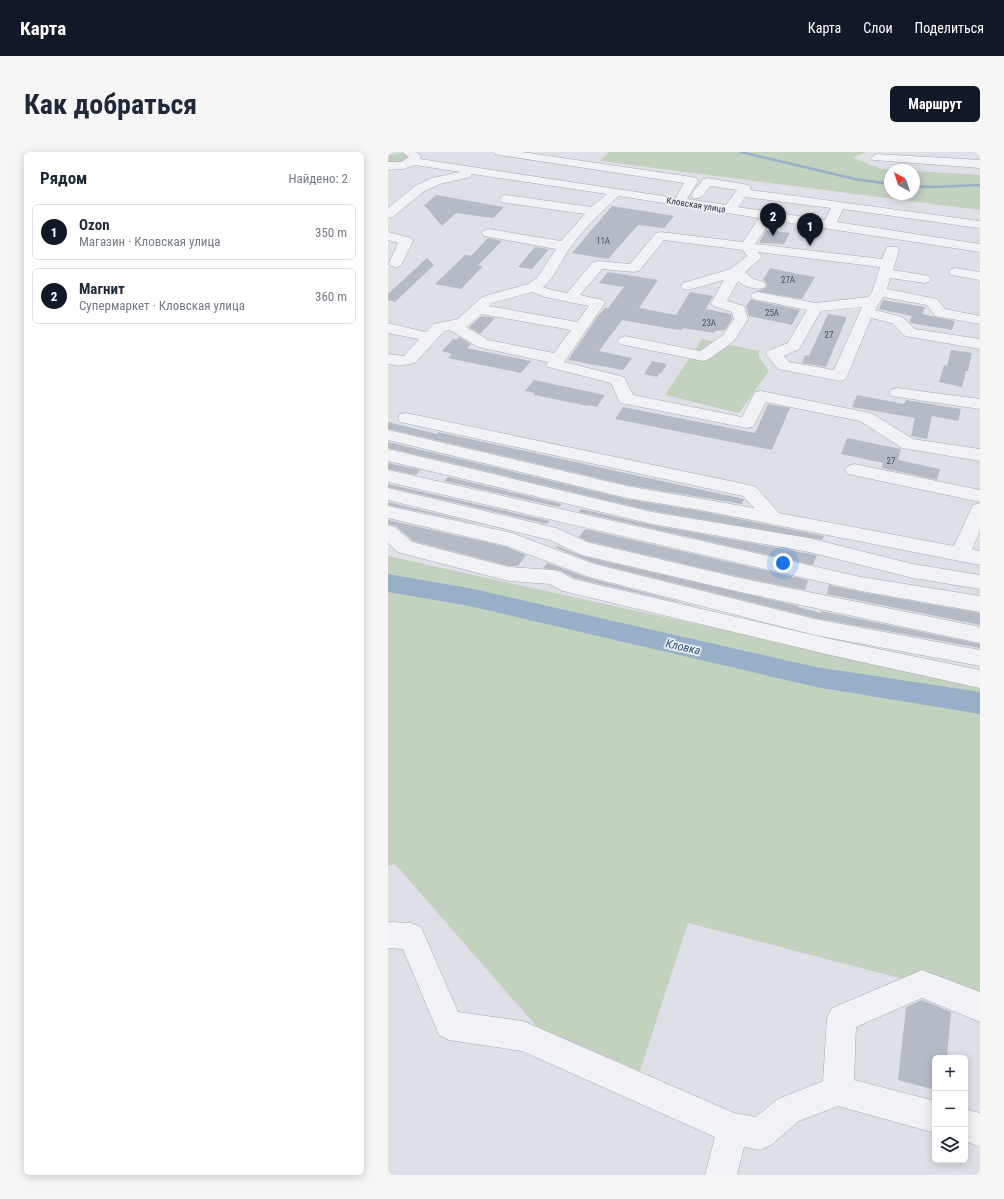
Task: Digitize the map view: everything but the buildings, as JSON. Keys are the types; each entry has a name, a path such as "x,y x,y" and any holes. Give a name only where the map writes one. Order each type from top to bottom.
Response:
{"street":[{"path":"499,152 692,181 687,197 736,201 840,205 978,224"},
{"path":"553,183 588,152"},
{"path":"437,165 448,156"},
{"path":"877,158 980,164"},
{"path":"388,177 407,160"},
{"name":"Кловская улица","path":"388,166 407,160 616,193 736,201 767,216 980,248"},
{"path":"388,214 419,189 436,181 479,172"},
{"path":"388,359 399,361 409,360 439,327 463,323 487,300 533,287 542,281 564,246 594,211 616,193"},
{"path":"506,199 594,211"},
{"path":"829,225 840,205"},
{"path":"816,307 794,346 774,354 784,366 840,376 886,269 914,215"},
{"path":"747,246 767,216"},
{"path":"489,233 564,246"},
{"path":"388,236 406,241 391,265"},
{"path":"570,298 598,265 634,268 661,236 747,246 886,269 924,279"},
{"path":"625,341 703,356 729,338 741,320 739,309 718,303 736,272 754,257 747,246"},
{"path":"688,286 736,272"},
{"path":"736,272 759,290 816,307 873,302 932,302 940,313 980,320"},
{"path":"956,272 980,276"},
{"path":"533,287 545,293 598,304 554,364 618,380 626,399 747,424 761,396 865,418 908,444 980,455"},
{"path":"873,302 897,320 910,333 980,344"},
{"path":"478,309 581,327"},
{"path":"453,325 483,344 558,359"},
{"path":"388,328 430,337"},
{"path":"897,393 980,404"},
{"path":"406,418 749,491 773,518"},
{"path":"388,435 627,492 773,518 980,558"},
{"path":"388,455 652,518 809,545 913,570 980,582"},
{"path":"854,470 980,496 980,509 960,554"},
{"path":"388,476 861,584 980,604"},
{"path":"388,494 556,535 589,550 740,585 980,635"},
{"path":"388,512 512,540 589,570 814,627 980,658"},
{"path":"388,532 405,547 509,574 554,577 567,585 582,589 830,648 980,679"},
{"path":"388,935 411,936 449,1024 523,1036 733,1129 760,1134 790,1110 838,1091 932,1116"},
{"path":"838,1091 842,1018 922,984 980,1007"},
{"path":"968,1126 977,1128 980,1131"},
{"path":"721,1175 733,1129"}],"green space":[{"path":"609,152 866,152 853,158 884,169 884,198 600,161"},
{"path":"400,153 410,155 410,160 388,165 388,155"},
{"path":"920,171 980,175 980,210 902,200 920,200"},
{"path":"702,339 759,351 759,357 769,371 739,413 665,395"},
{"path":"388,556 687,622 980,684 980,999 688,923 640,1071 537,1027 395,864 388,866"}],"waterway":[{"path":"741,152 855,179 884,183"},
{"path":"920,186 980,185"},
{"name":"Кловка","path":"388,583 469,597 816,677 980,703"}],"place":[{"name":"Магнит","path":"773,236"},
{"name":"Ozon","path":"810,246"}]}
